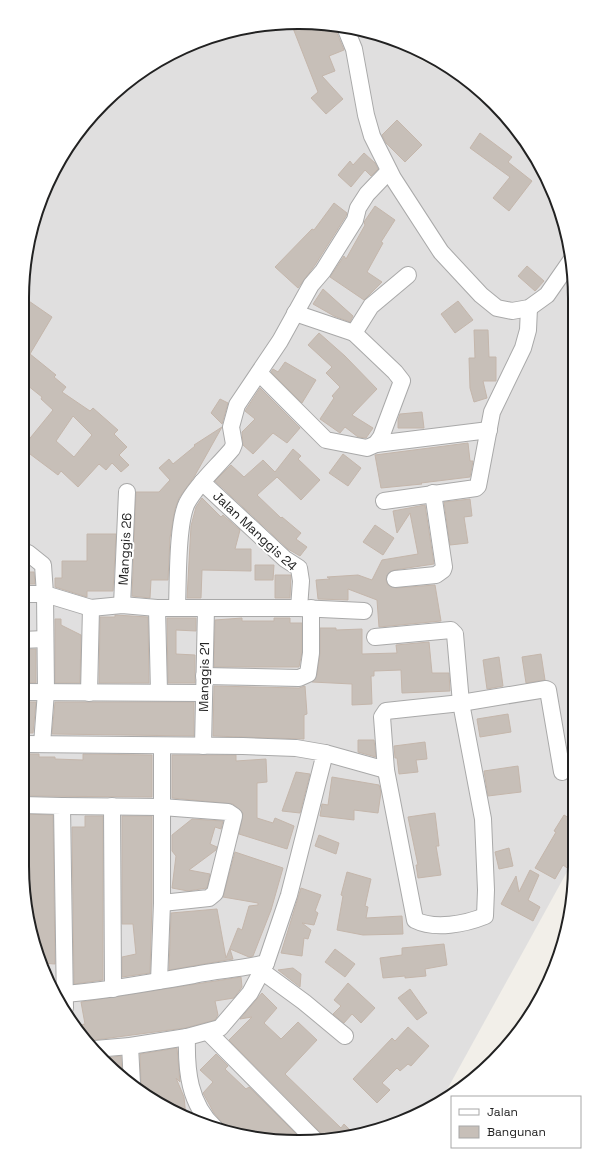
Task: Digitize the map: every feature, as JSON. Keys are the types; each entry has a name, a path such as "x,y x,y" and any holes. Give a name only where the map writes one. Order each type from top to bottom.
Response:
{"street":[{"path":"348,33 354,49 366,115 372,136 389,171 441,252 481,296 497,308 512,311 529,308 539,303 547,295 566,267"},
{"path":"177,607 182,521 187,504 202,482 232,449 234,444 232,427 235,411 280,341 311,285 323,271 355,220 358,208 367,194 389,171"},
{"path":"354,333 371,306 408,275"},
{"path":"384,500 476,488 478,486 492,412 523,348 528,330 529,308"},
{"path":"295,313 354,333 395,372 402,381 381,437 376,444"},
{"path":"259,373 326,440 367,448 376,444 489,430"},
{"name":"Jalan Manggis 24","path":"202,482 285,559 299,568 311,653 308,674 299,678 204,676"},
{"name":"Manggis 26","path":"122,605 127,492"},
{"path":"395,579 436,575 443,570 444,567 433,493"},
{"path":"29,553 43,565 45,594 46,692 42,744"},
{"path":"29,594 45,594 91,608 122,605 157,608 305,608 364,611"},
{"path":"90,693 91,608"},
{"path":"157,608 159,692"},
{"name":"Manggis 21","path":"203,746 206,608"},
{"path":"375,637 451,630 455,634 461,703 483,819 486,890 485,916 475,920 443,925 428,925 415,920 386,770 382,717 386,711 461,703 543,689 548,690 562,772"},
{"path":"29,640 45,639"},
{"path":"29,692 203,693"},
{"path":"29,744 296,748 325,753 386,770"},
{"path":"159,981 162,903 162,746"},
{"path":"100,1048 130,1046 208,1032 220,1028 232,1016 265,967 289,895 325,753"},
{"path":"29,805 162,807 228,812 234,816 215,892 209,898 162,903"},
{"path":"62,806 64,998"},
{"path":"112,806 113,989"},
{"path":"65,1001 113,989 218,971 265,967 345,1036"},
{"path":"208,1032 309,1134"},
{"path":"186,1037 189,1083 195,1101 207,1119"},
{"path":"130,1046 132,1077"}],"shaded area":[{"path":"298,29 334,31 385,43 402,50 449,75 476,96 512,134 523,149 540,179 554,212 563,246 566,263 568,298 568,870 446,1091 418,1107 385,1121 351,1130 334,1133 298,1135 263,1133 212,1121 179,1107 149,1090 108,1056 74,1015 57,985 43,952 34,918 31,901 29,866 29,298 31,263 43,212 57,179 74,149 96,121 121,96 149,74 179,57 212,43 263,31"}],"building":[{"path":"293,29 336,31 344,50 329,56 335,71 322,76 343,99 326,114 311,98 318,92"},
{"path":"397,120 422,145 405,162 386,143 382,135"},
{"path":"480,133 512,157 508,162 532,181 509,211 493,198 510,177 470,148"},
{"path":"364,153 375,163 378,169 371,176 365,170 351,187 338,175 350,161 353,165"},
{"path":"334,203 347,213 346,216 315,265 298,288 275,267 312,229 314,230"},
{"path":"375,206 395,220 381,242 383,243 367,272 382,282 364,300 330,277 344,256 346,259 365,225 364,222"},
{"path":"527,266 544,281 535,291 518,276"},
{"path":"323,289 353,316 350,322 334,316 313,304"},
{"path":"29,301 52,317 30,354 56,375 54,377 66,387 62,392 90,411 93,408 118,430 114,434 127,447 119,455 129,465 121,472 112,463 106,470 99,464 78,487 61,471 58,475 29,453 29,439 53,410 41,399 42,397 29,387","holes":["73,416 92,435 74,457 56,441"]},
{"path":"458,301 473,320 455,333 441,314"},
{"path":"474,330 488,330 489,357 496,357 496,381 483,381 487,398 474,402 470,388 469,358 475,358"},
{"path":"319,333 345,356 377,389 352,415 373,428 366,438 358,437 345,427 340,433 320,419 334,398 332,396 340,387 326,373 332,367 308,345"},
{"path":"285,362 316,380 302,403 271,372 273,369 278,372"},
{"path":"260,388 300,428 287,443 273,433 253,454 243,445 242,432 255,419 245,411"},
{"path":"220,399 228,403 222,424 211,413"},
{"path":"422,412 424,428 398,428 400,414"},
{"path":"222,427 194,477 179,498 175,509 170,538 168,580 151,580 150,598 132,596 136,492 159,492 170,480 159,468 169,459 173,464 195,446 194,445"},
{"path":"468,443 470,461 473,461 470,477 381,488 375,455"},
{"path":"293,449 301,456 298,459 320,480 301,500 277,477 257,495 281,518 282,517 301,533 296,539 307,547 300,556 288,549 215,481 231,465 244,477 263,460 275,472"},
{"path":"343,454 361,468 348,486 329,473"},
{"path":"202,498 221,517 223,515 240,530 235,549 251,549 251,571 202,570 201,598 187,598 191,526 196,507"},
{"path":"470,499 472,516 464,517 468,543 450,545 444,502"},
{"path":"425,505 434,564 394,570 387,575 386,580 388,585 396,588 435,585 441,621 379,627 377,600 348,589 348,600 318,599 316,580 330,579 327,577 358,575 372,580 382,560 418,554 410,513 397,533 393,511"},
{"path":"375,525 394,538 383,555 363,542"},
{"path":"87,534 116,534 113,591 87,591 87,597 55,587 55,578 62,578 62,561 87,561"},
{"path":"255,565 274,565 273,580 255,580"},
{"path":"29,572 34,572 35,584 29,584"},
{"path":"275,575 291,575 290,598 275,598"},
{"path":"115,615 148,617 149,683 99,683 100,617 115,617"},
{"path":"167,618 196,618 196,631 176,630 176,654 195,655 195,683 168,683"},
{"path":"242,618 242,621 274,621 274,618 290,618 290,623 302,623 302,652 299,667 214,667 215,620"},
{"path":"55,619 61,619 61,625 81,635 80,683 55,683"},
{"path":"320,628 336,628 336,630 362,629 362,654 397,653 396,645 429,642 432,673 449,673 450,691 402,693 401,670 374,671 374,676 371,676 372,704 352,705 352,684 312,682 317,675 320,653"},
{"path":"29,649 36,649 36,683 29,682"},
{"path":"541,654 545,680 526,683 522,657"},
{"path":"499,657 503,686 487,689 483,660"},
{"path":"214,686 299,688 305,686 307,714 304,715 304,739 213,736"},
{"path":"29,702 36,702 33,733 29,733"},
{"path":"55,702 194,702 194,736 52,734"},
{"path":"508,714 511,732 480,737 477,719"},
{"path":"358,740 374,740 376,757 358,752"},
{"path":"425,742 427,759 416,760 418,772 399,774 394,746"},
{"path":"29,754 39,754 39,757 55,757 55,759 83,760 83,754 152,755 152,797 29,796"},
{"path":"172,755 236,755 236,761 266,759 267,782 257,783 257,818 273,823 275,818 294,826 287,849 239,834 243,813 233,804 172,798"},
{"path":"518,766 521,792 488,796 484,771"},
{"path":"296,772 310,774 300,813 282,811"},
{"path":"332,777 379,785 381,792 378,813 354,810 354,820 320,816 322,804 328,805"},
{"path":"435,813 439,846 436,846 441,875 418,878 416,865 418,865 408,817"},
{"path":"29,814 53,815 55,964 48,963 43,952 31,901"},
{"path":"564,815 568,817 568,868 563,865 555,879 535,868 556,832 554,831"},
{"path":"85,816 103,816 103,980 74,984 72,827 85,827"},
{"path":"122,816 152,816 152,903 150,973 122,977 122,957 136,954 133,924 122,924"},
{"path":"192,819 223,821 221,829 215,827 210,844 217,847 216,850 189,870 210,874 207,888 188,891 172,888 176,856 172,851 172,835"},
{"path":"319,835 339,843 336,854 315,846"},
{"path":"509,848 513,866 499,869 495,852"},
{"path":"235,852 283,868 271,910 253,956 249,957 230,949 233,959 169,970 171,913 217,909 226,958 238,928 242,930 249,906 258,905 258,903 223,897"},
{"path":"530,870 539,875 528,900 540,907 533,921 501,904 516,876 519,892"},
{"path":"347,872 371,879 365,906 368,907 366,918 402,916 403,934 363,935 337,930 343,896 341,895"},
{"path":"301,888 321,895 315,911 318,913 314,925 302,923 311,930 308,939 304,938 302,956 281,953"},
{"path":"444,944 447,965 425,969 426,976 383,978 380,958 402,955 402,948"},
{"path":"335,949 355,964 345,977 325,962"},
{"path":"293,968 301,974 300,987 278,970"},
{"path":"241,977 242,987 234,998 215,1001 218,1015 215,1020 185,1028 94,1040 81,1025 85,1024 81,1002"},
{"path":"348,983 375,1008 361,1023 352,1014 344,1023 333,1014 341,1006 334,1000"},
{"path":"410,989 427,1013 417,1020 398,998"},
{"path":"262,993 277,1008 264,1023 281,1039 298,1022 317,1040 285,1074 341,1128 344,1124 350,1130 322,1134 229,1040 252,1017 240,1019"},
{"path":"408,1027 429,1046 411,1066 408,1064 400,1071 397,1068 382,1083 390,1090 377,1103 353,1079 392,1038 395,1041"},
{"path":"177,1048 180,1082 176,1078 184,1097 185,1110 164,1099 141,1084 140,1054"},
{"path":"216,1054 228,1066 225,1069 246,1089 249,1087 297,1135 263,1133 223,1124 214,1113 203,1093 213,1082 200,1070"},
{"path":"121,1056 122,1069 121,1068 110,1057"}]}
